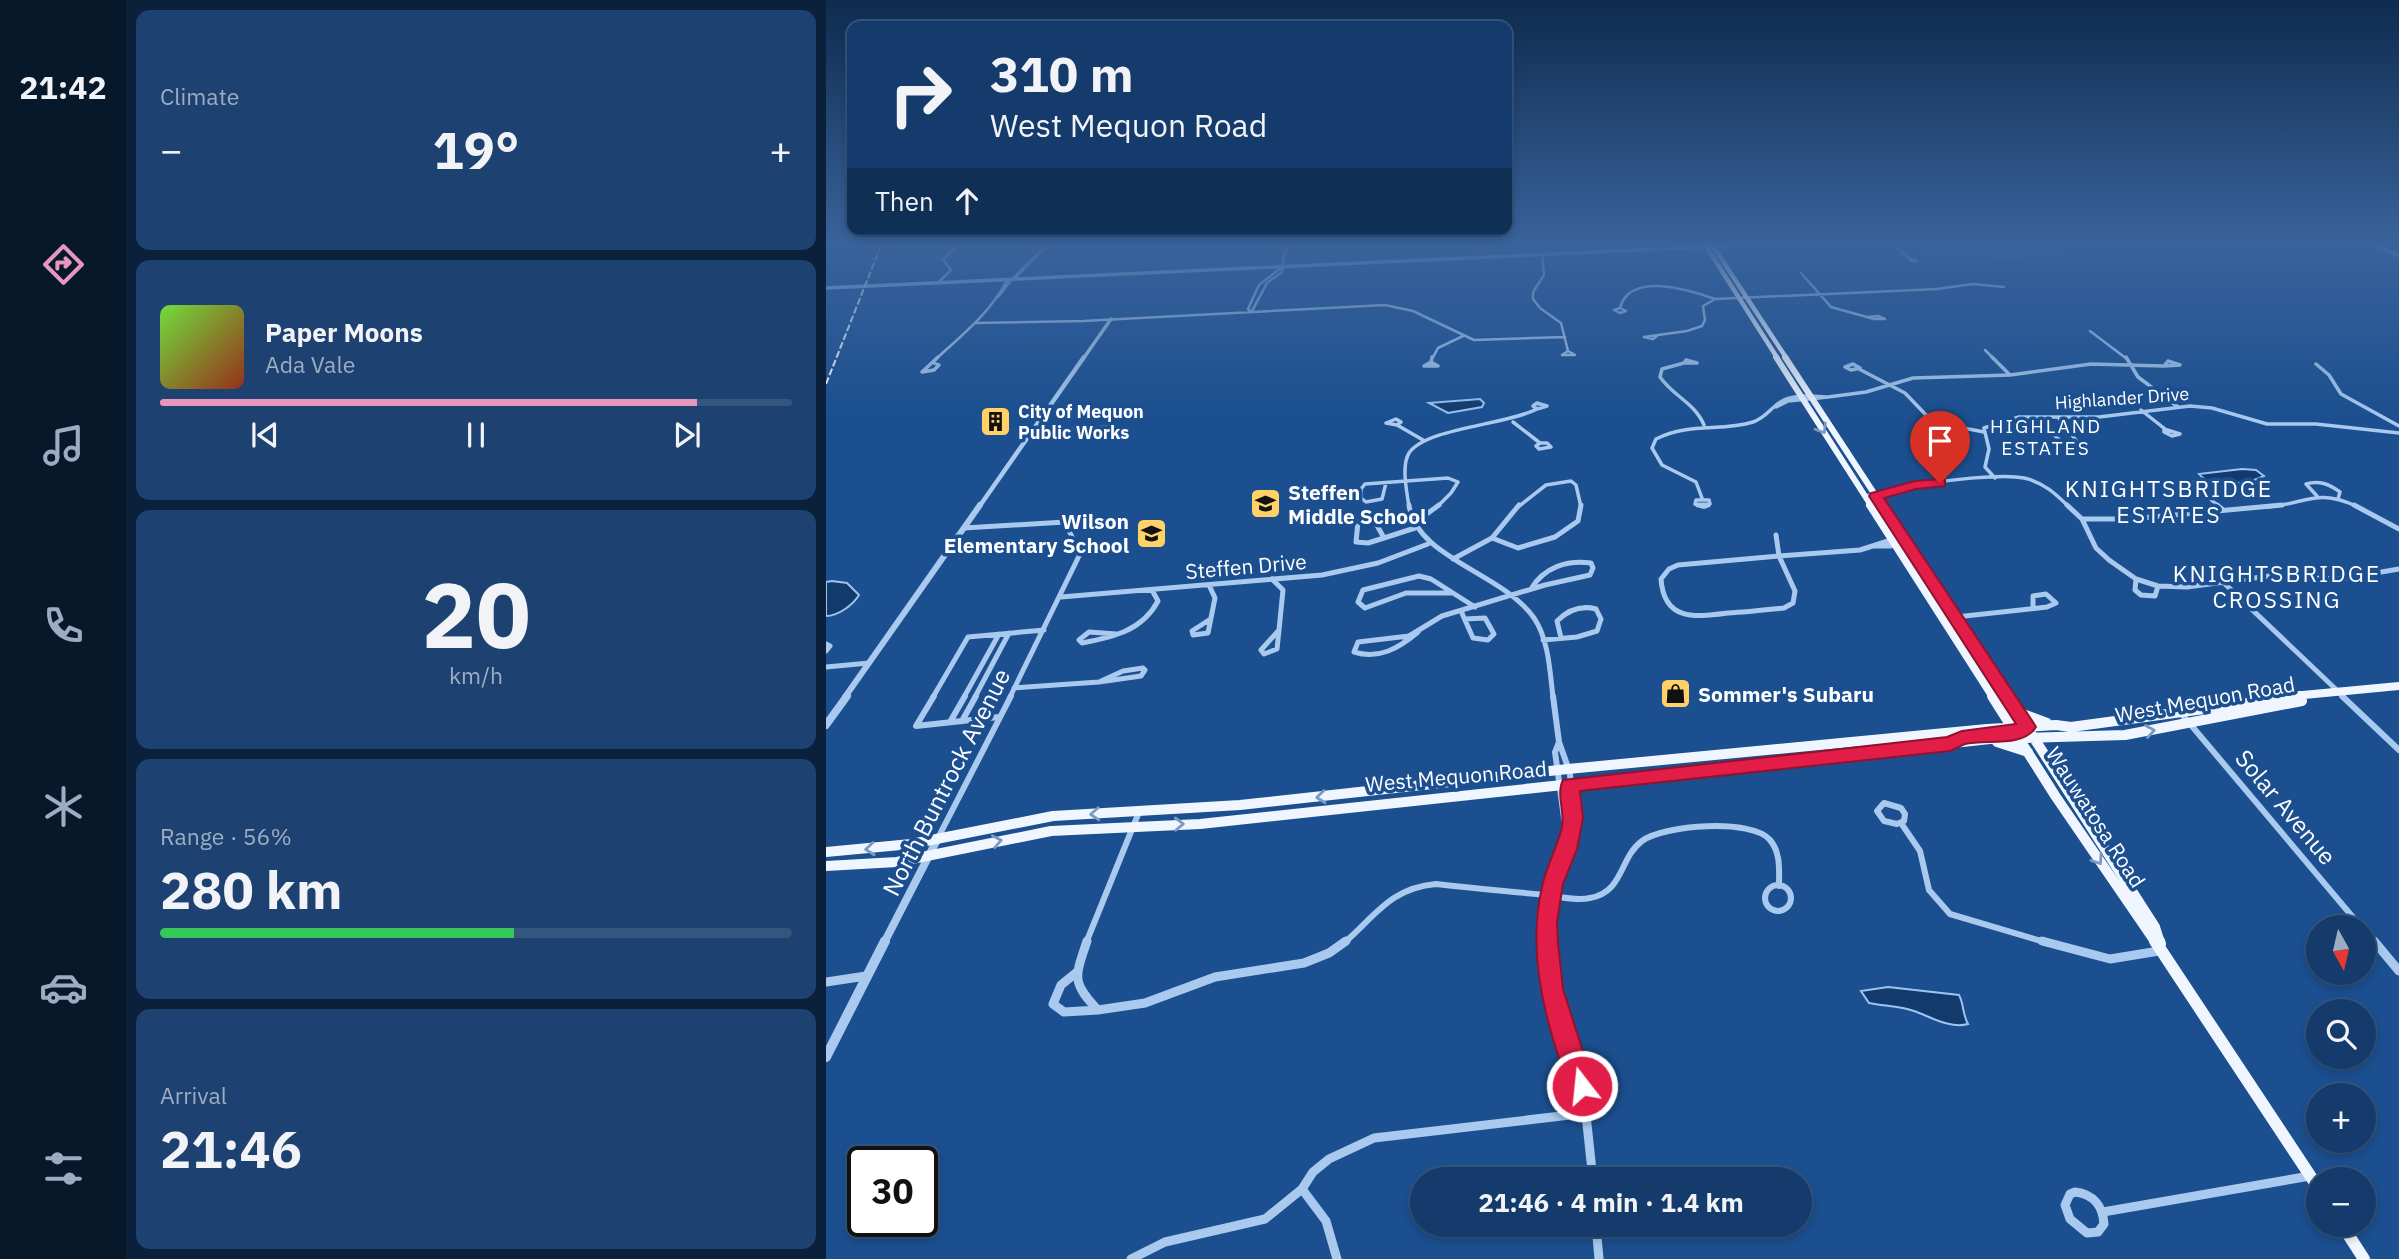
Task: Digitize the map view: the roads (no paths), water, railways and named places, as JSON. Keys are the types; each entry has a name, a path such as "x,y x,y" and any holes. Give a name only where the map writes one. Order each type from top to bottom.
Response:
{"main road":[{"name":"Wauwatosa Road","path":"1745,302 2016,710 2028,752 2306,1170"},
{"name":"Wauwatosa Road","path":"1808,398 1864,496 1999,706 2048,758 2155,928 2162,951"},
{"path":"1975,668 1989,683 2070,794"},
{"name":"West Mequon Road","path":"826,866 877,864 930,856 1051,831 1200,824 1458,797 1950,744 2056,725 2071,727 2256,700 2399,686"},
{"name":"West Mequon Road","path":"826,852 902,845 1053,816 1292,800 1562,770 1989,729 2061,737 2125,735 2339,693"},
{"path":"1989,729 1998,722 1999,706"},
{"path":"2016,710 2026,717 2056,725"},
{"path":"1950,744 1962,738 2071,727 2077,736"},
{"path":"2048,758 2049,741 2061,737"},
{"path":"1973,741 2004,743 2028,752"},
{"path":"1458,782 1458,797"},
{"path":"1290,813 1292,800"},
{"path":"2350,1237 2364,1259"}],"street":[{"path":"934,363 994,302"},
{"path":"1251,312 1257,302"},
{"path":"1535,302 1561,323 1568,351"},
{"path":"1620,308 1623,302"},
{"path":"1657,336 1699,328 1705,320 1703,306 1710,302"},
{"path":"1822,302 1832,309 1868,317"},
{"path":"975,323 1394,306 1413,311 1463,337 1487,341 1564,337"},
{"path":"826,725 1111,319"},
{"path":"2090,331 2127,358 2138,377 2178,407"},
{"path":"1431,362 1439,347 1463,337"},
{"path":"1985,350 2010,375"},
{"path":"1684,363 1662,369 1660,377 1666,387 1695,407 1704,425"},
{"path":"1702,498 1696,482 1665,466 1653,450 1655,443 1669,431 1685,426 1750,423 1766,416 1785,402 1866,392 1903,379 2010,375 2091,364 2163,368"},
{"path":"2316,364 2329,375 2341,394 2399,426"},
{"path":"1859,369 1905,393 1928,417 1948,425 1984,432 1989,449 1986,467 1995,478"},
{"name":"Highlander Drive","path":"1984,432 1984,428 1992,423 2035,418 2096,417 2141,410 2206,407 2264,424 2303,423 2372,433 2399,433"},
{"path":"1536,409 1513,422 1423,440 1408,454 1406,505 1414,526 1428,544 1491,578 1514,595 1536,621 1543,640 1559,742 1555,747 1562,770 1569,835 1546,922 1551,989 1574,1060 1587,1113 1591,1167"},
{"path":"2141,410 2165,429"},
{"path":"2035,418 2063,443 2078,443 2058,417"},
{"path":"1513,422 1540,443"},
{"path":"1397,425 1423,440"},
{"path":"1032,432 1110,427"},
{"path":"1384,538 1374,520 1358,522 1356,542 1368,543 1384,538 1414,526 1459,484 1448,478 1365,484 1361,489 1361,498 1366,502 1382,499 1385,483"},
{"path":"1864,496 1876,496 1915,485 2025,478 2045,485 2082,519 2096,548 2136,579 2158,586 2187,587 2269,576 2341,579 2399,569"},
{"path":"1453,559 1492,538 1530,493 1558,482 1571,481 1576,485 1581,511 1577,521 1567,530 1518,548 1492,538"},
{"path":"2317,496 2306,484 2328,484 2340,492 2338,499"},
{"path":"2203,492 2223,510"},
{"path":"2082,519 2130,519 2293,504 2317,496 2338,499 2399,529"},
{"name":"North Buntrock Avenue","path":"826,1057 1061,597 1080,554 1065,522 964,528"},
{"path":"1776,535 1779,555 1796,591 1793,603 1784,608 1692,617 1679,612 1666,601 1661,579 1669,569 1678,565 1779,555 1860,550 1906,542"},
{"name":"Steffen Drive","path":"1061,597 1352,570 1428,544"},
{"path":"1418,632 1358,642 1354,652 1361,655 1398,649 1436,618 1531,589 1590,575 1593,568 1591,563 1583,562 1563,565 1535,579 1531,589"},
{"path":"1452,593 1406,593 1365,608 1358,601 1363,590 1419,576 1431,579 1475,607"},
{"path":"1272,579 1283,590 1284,606 1279,630"},
{"path":"2136,579 2135,590 2141,595 2155,596 2158,586"},
{"path":"2224,583 2399,750"},
{"path":"1209,584 1215,598 1209,620"},
{"path":"1116,634 1089,632 1079,640 1082,643 1129,631 1153,614 1158,601 1152,590"},
{"path":"1956,617 2053,606 2055,600 2046,594 2036,594 2033,596 2033,608"},
{"path":"1543,640 1561,639 1598,631 1601,620 1597,609 1586,607 1562,615 1557,621 1561,639"},
{"path":"1461,611 1473,638 1488,640 1494,634 1485,618 1465,619"},
{"path":"999,717 916,726 968,637 1044,630"},
{"path":"962,721 1009,633"},
{"path":"950,722 999,634"},
{"path":"826,644 830,646 826,651"},
{"path":"826,667 869,663"},
{"path":"1014,688 1098,682 1141,676 1145,670 1135,668 1098,682"},
{"name":"Solar Avenue","path":"2180,712 2351,915"},
{"path":"1562,770 1564,785"},
{"path":"1098,1010 1080,991 1077,972 1093,923 1114,880 1139,812"},
{"path":"1901,823 1920,851 1929,890 1950,914 2094,957 2110,959 2162,951"},
{"path":"1077,972 1061,982 1056,990 1053,999 1055,1007 1063,1012 1146,1003 1202,980 1287,967 1314,960 1342,946 1369,923 1393,895 1411,886 1436,884 1591,898 1616,887 1636,847 1644,840 1661,833 1729,825 1754,828 1772,841 1780,861 1779,886"},
{"name":"Solar Avenue","path":"2376,944 2399,971"},
{"path":"826,982 869,975"},
{"path":"1131,1259 1165,1242 1265,1219 1302,1189 1313,1172 1329,1159 1374,1138 1587,1113"},
{"path":"2103,1212 2306,1177"},
{"path":"1302,1189 1314,1200 1334,1240 1337,1259"},
{"path":"2081,1192 2094,1199 2103,1212 2102,1229 2087,1233 2070,1219 2065,1205 2070,1194 2081,1192"},
{"path":"1597,1237 1599,1259"}],"railway":[{"path":"826,384 859,302"}],"place":[{"name":"City of Mequon Public Works","path":"995,421"},
{"name":"Steffen Middle School","path":"1265,504"},
{"name":"Wilson Elementary School","path":"1152,533"},
{"name":"Sommer's Subaru","path":"1675,694"}],"district":[{"name":"HIGHLAND ESTATES","path":"2046,437"},
{"name":"KNIGHTSBRIDGE ESTATES","path":"2169,501"},
{"name":"KNIGHTSBRIDGE CROSSING","path":"2277,586"}]}
